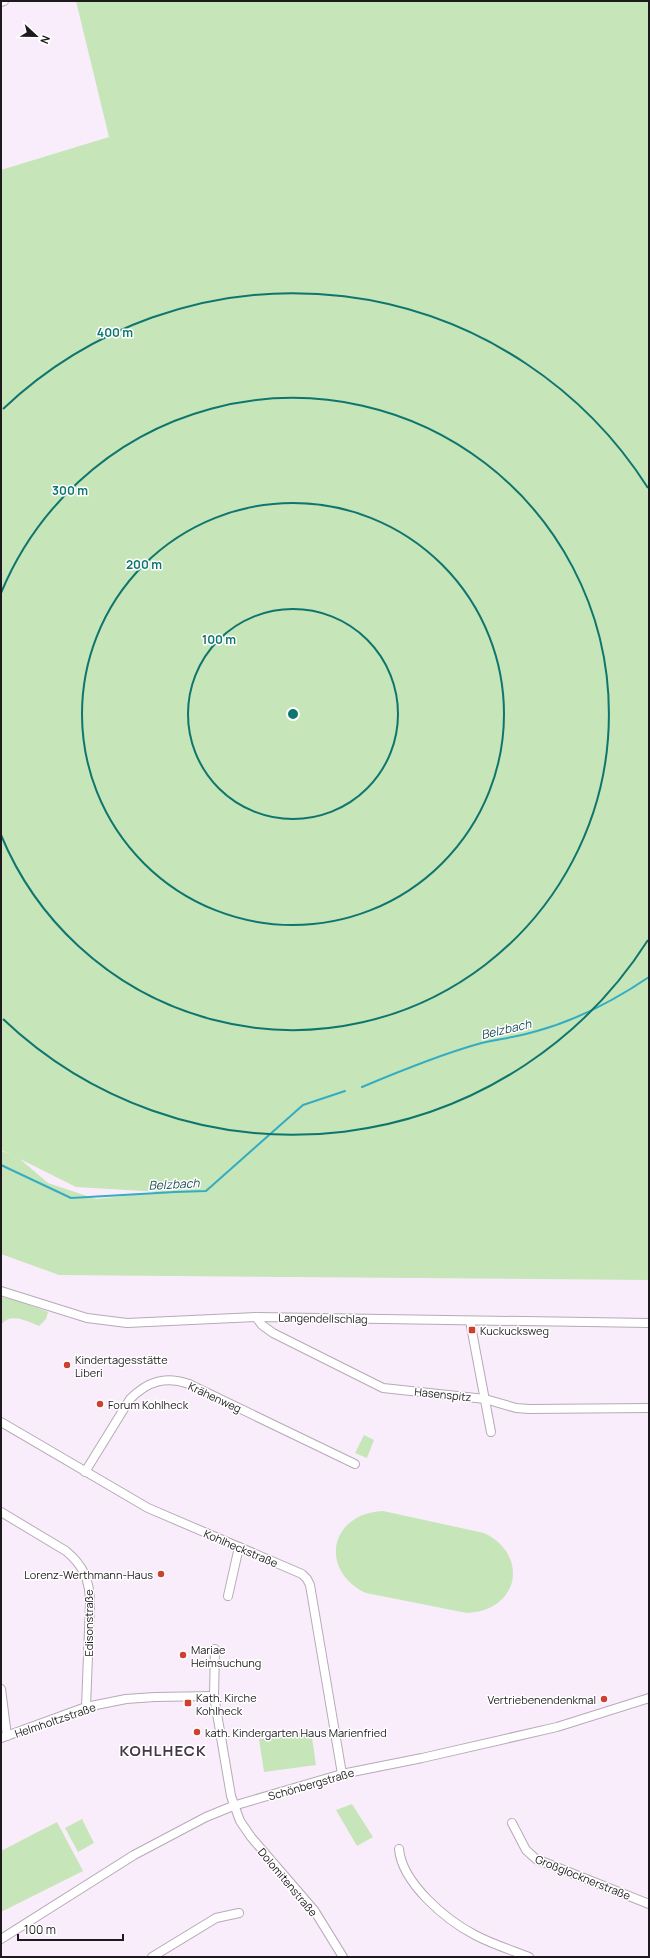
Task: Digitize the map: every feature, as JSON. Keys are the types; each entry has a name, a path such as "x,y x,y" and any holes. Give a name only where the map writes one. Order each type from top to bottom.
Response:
{"street":[{"name":"Langendellschlag","path":"1,1291 64,1312 109,1322 133,1323 256,1316 649,1323"},
{"name":"Hasenspitz","path":"256,1316 262,1325 273,1333 383,1388 485,1399 516,1408 529,1409 649,1408"},
{"path":"470,1321 491,1432"},
{"name":"Krähenweg","path":"85,1472 130,1399 151,1383 169,1379 189,1384 355,1464"},
{"name":"Kohlheckstraße","path":"1,1422 148,1508 302,1574 307,1579 310,1585 342,1774"},
{"name":"Edisonstraße","path":"1,1512 66,1551 75,1559 87,1577 90,1589 90,1604 86,1707"},
{"path":"228,1596 239,1547"},
{"path":"215,1649 214,1696 233,1806"},
{"path":"1,1689 4,1737"},
{"name":"Helmholtzstraße","path":"4,1737 86,1707 126,1699 214,1696"},
{"name":"Schönbergstraße","path":"1,1939 134,1855 206,1817 233,1806 342,1774 422,1758 557,1727 649,1698"},
{"name":"Dolomitenstraße","path":"233,1806 242,1826 314,1910 344,1957"},
{"name":"Großglocknerstraße","path":"512,1823 526,1850 536,1859 649,1904"},
{"path":"399,1849 404,1868 433,1904 473,1934 529,1957"},
{"path":"152,1957 216,1918 239,1913"}],"green space":[{"path":"76,1 649,1 649,1280 59,1275 1,1254 1,1151 10,1154 1,1150 1,170 109,137","holes":["20,1159 76,1187 160,1192 96,1199 48,1183"]},
{"path":"1,1297 16,1300 48,1312 46,1319 39,1326 14,1318 5,1321 1,1325"},
{"path":"364,1435 374,1440 367,1458 355,1453"},
{"path":"383,1511 484,1533 499,1543 508,1554 513,1567 512,1580 507,1593 498,1603 485,1610 467,1613 366,1593 351,1583 341,1571 336,1557 337,1544 342,1532 351,1521 365,1514"},
{"path":"311,1731 316,1765 264,1772 259,1739"},
{"path":"352,1804 373,1837 357,1846 336,1810"},
{"path":"82,1819 94,1843 78,1852 65,1828"},
{"path":"57,1822 83,1871 1,1912 1,1851"}],"waterway":[{"name":"Belzbach","path":"362,1087 463,1048 530,1033 567,1021 623,994 649,977"},
{"name":"Belzbach","path":"1,1165 71,1198 206,1191 303,1105 345,1091"}],"place":[{"name":"Kuckucksweg","path":"472,1330"},
{"name":"Kindertagesstätte Liberi","path":"67,1365"},
{"name":"Forum Kohlheck","path":"100,1404"},
{"name":"Lorenz-Werthmann-Haus","path":"161,1574"},
{"name":"Mariae Heimsuchung","path":"183,1655"},
{"name":"Vertriebenendenkmal","path":"604,1699"},
{"name":"Kath. Kirche Kohlheck","path":"188,1703"},
{"name":"kath. Kindergarten Haus Marienfried","path":"197,1732"}],"district":[{"name":"KOHLHECK","path":"163,1750"}]}
